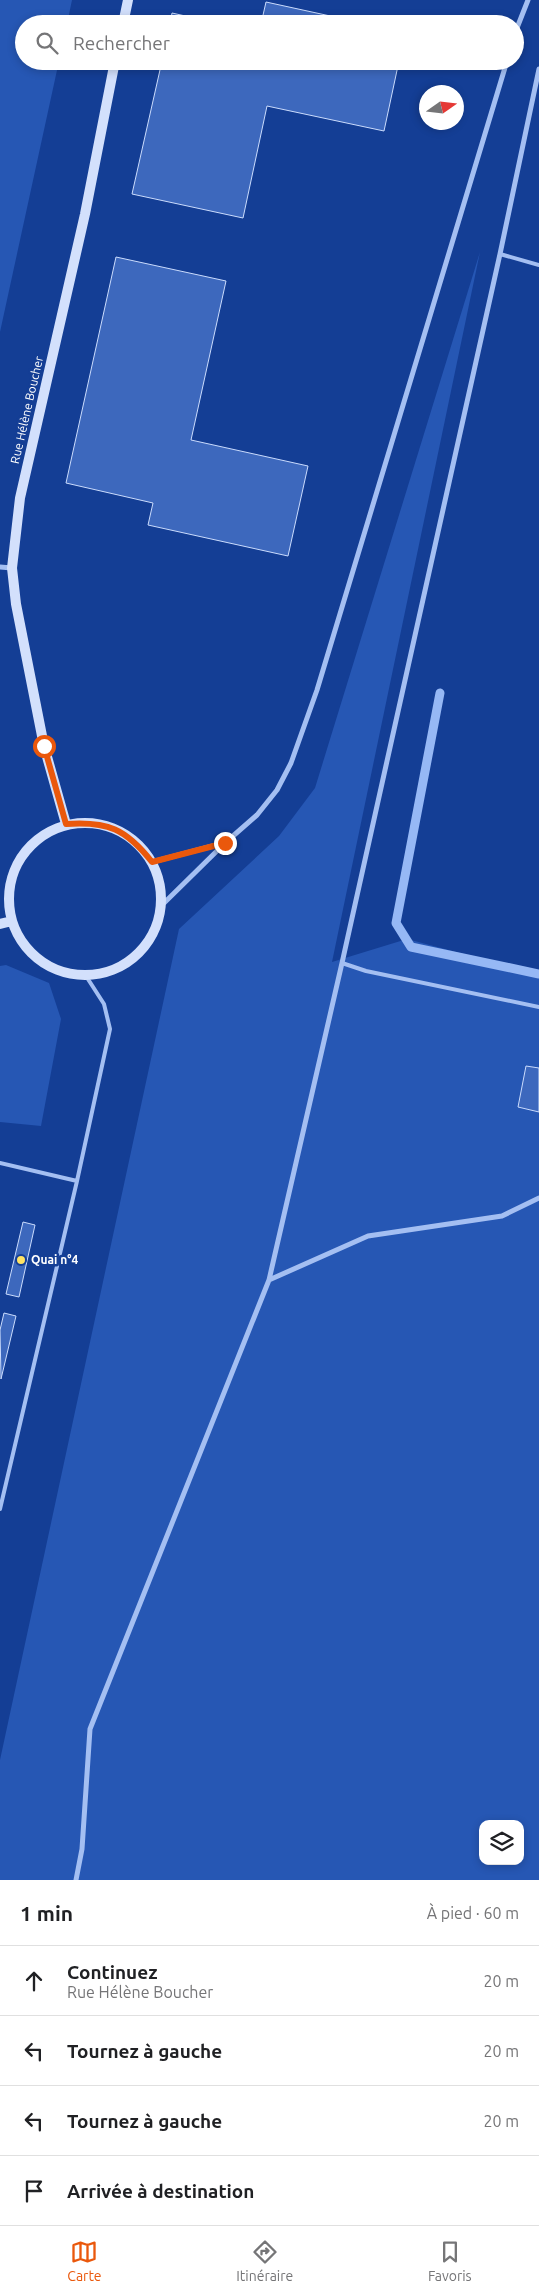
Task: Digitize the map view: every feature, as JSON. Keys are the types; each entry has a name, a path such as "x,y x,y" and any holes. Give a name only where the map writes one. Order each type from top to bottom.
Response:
{"street":[{"path":"125,15 128,0"},
{"path":"522,15 528,0"},
{"path":"76,1880 82,1849 90,1729 269,1280 342,963 500,254 539,68"},
{"name":"Rue Hélène Boucher","path":"66,824 44,746 16,604 12,568 20,498 84,214 114,70"},
{"path":"161,906 225,843 257,815 277,790 291,763 311,708 504,70"},
{"path":"0,567 12,568"},
{"path":"91,822 115,828 136,842 152,862 160,883 161,906 155,930 142,949 129,963 102,974 86,976 57,970 37,958 22,942 12,921 8,896 14,872 25,850 43,834 66,824 91,822"},
{"path":"152,862 225,843"},
{"path":"0,924 12,921"},
{"path":"269,1280 368,1236 502,1216 539,1198"}],"lane":[{"path":"500,254 539,265"},
{"path":"342,963 366,971 539,1007"},
{"path":"0,1509 77,1181 110,1029 104,1004 86,976"},
{"path":"0,1163 77,1181"}],"shaded area":[{"path":"0,0 72,0 69,15 15,15 15,70 57,70 0,332"},
{"path":"480,252 332,962 407,939 539,974 539,1880 0,1880 0,1760 179,929 279,836 315,788"},
{"path":"6,965 49,983 61,1019 41,1126 0,1122 0,966"}],"building":[{"path":"266,2 326,15 263,15"},
{"path":"160,70 397,70 384,131 267,106 243,218 132,194"},
{"path":"116,257 226,281 191,440 308,466 288,556 148,525 153,503 66,483"},
{"path":"526,1066 539,1068 539,1112 518,1107"},
{"name":"Quai n°4","path":"23,1222 35,1225 19,1297 6,1294"},
{"path":"4,1313 16,1316 1,1379 0,1330"}],"waterway":[{"path":"440,693 396,923 411,947 539,974"}],"place":[{"name":"Quai n°4","path":"21,1260"}],"route":[{"path":"44,746 66,824 91,822 115,828 136,842 152,862 225,843"}]}
